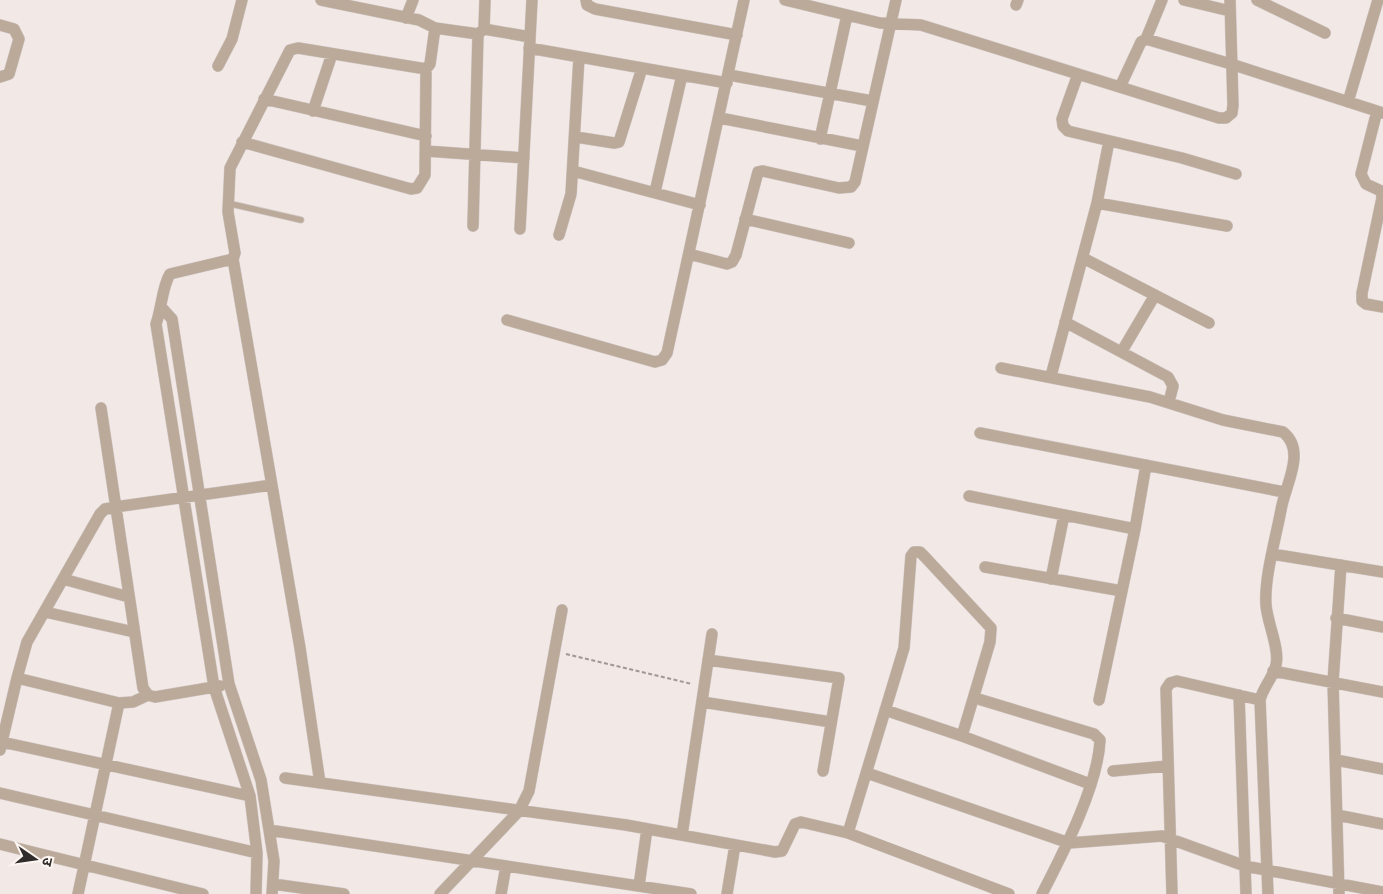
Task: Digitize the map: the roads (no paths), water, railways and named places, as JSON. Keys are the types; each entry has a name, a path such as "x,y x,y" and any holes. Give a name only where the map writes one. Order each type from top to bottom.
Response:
{"street":[{"path":"218,66 232,39 242,0"},
{"path":"321,0 362,4 406,18 427,22 435,28 481,32 530,42 579,56 642,68 872,101"},
{"path":"406,18 413,0"},
{"path":"473,226 481,32 485,0"},
{"path":"520,229 532,0"},
{"path":"586,0 587,5 595,9 737,35"},
{"path":"507,320 655,362 662,360 667,354 720,118 744,0"},
{"path":"785,0 814,4 847,15 889,24 921,25 1219,118 1226,118 1232,112 1233,105 1230,6 1184,0"},
{"path":"689,254 727,264 732,262 736,255 758,172 763,171 846,189 851,187 855,182 889,24 896,0"},
{"path":"1120,87 1141,42 1146,39 1162,0"},
{"path":"1257,0 1325,33"},
{"path":"1348,102 1378,0"},
{"path":"820,139 847,15"},
{"path":"0,25 14,29 19,39 12,68 8,74 0,77"},
{"path":"242,142 411,188 417,188 425,175 426,69 430,64 435,28"},
{"path":"1146,39 1380,112 1361,174 1366,184 1381,191 1382,198 1362,293 1362,301 1366,304 1383,307"},
{"path":"320,783 300,648 233,259 235,253 227,203 230,168 290,50 298,48 426,69"},
{"path":"313,110 332,54"},
{"path":"558,235 571,194 576,137 579,56"},
{"path":"576,137 614,143 619,142 642,68"},
{"path":"1078,74 1062,119 1063,126 1068,130 1236,174"},
{"path":"655,192 682,75"},
{"path":"264,99 426,136"},
{"path":"720,118 862,146"},
{"path":"1051,376 1097,203 1110,141"},
{"path":"426,151 524,158"},
{"path":"573,171 700,205"},
{"path":"1097,203 1227,226"},
{"path":"745,220 849,244"},
{"path":"1083,258 1209,323"},
{"path":"233,259 170,274 166,280 162,308 156,324 182,497 214,687 250,796 257,853 256,894"},
{"path":"1122,351 1155,295"},
{"path":"162,308 172,319 229,684 261,780 274,860 273,889 344,894"},
{"path":"1065,322 1168,376 1173,386 1169,402"},
{"path":"1001,368 1051,376 1169,402 1223,420 1283,432 1290,438 1296,450 1295,460 1284,492 1272,554 1266,606 1276,658 1273,671 1262,691 1260,700 1268,894"},
{"path":"100,408 143,688 148,695"},
{"path":"980,433 1284,492"},
{"path":"1099,700 1135,529 1146,465"},
{"path":"250,796 1,746 17,678 28,642 100,514 105,510 115,507 272,485"},
{"path":"969,496 1135,529"},
{"path":"1050,578 1064,515"},
{"path":"848,833 904,648 911,556 914,552 920,552 991,628 992,634 975,698 962,736"},
{"path":"1272,554 1383,572"},
{"path":"1338,888 1333,682 1341,565"},
{"path":"985,567 1122,591"},
{"path":"63,579 129,596"},
{"path":"440,894 519,811 529,790 562,610"},
{"path":"44,612 134,632"},
{"path":"1336,618 1383,627"},
{"path":"682,835 712,634"},
{"path":"708,660 839,678 823,771"},
{"path":"1273,671 1383,692"},
{"path":"17,678 119,703 133,702 148,695 163,697 229,684"},
{"path":"1172,894 1166,689 1170,682 1177,681 1260,700"},
{"path":"1239,695 1246,894"},
{"path":"975,698 1094,734 1100,740 1090,784 1069,843 1042,894"},
{"path":"702,702 831,722"},
{"path":"78,894 119,703"},
{"path":"885,710 962,736 1090,784"},
{"path":"1336,760 1383,769"},
{"path":"1113,771 1168,766"},
{"path":"867,773 1069,843 1162,836 1245,866 1338,888 1383,892"},
{"path":"285,778 647,829 775,852 782,851 795,824 801,822 848,833 1009,894"},
{"path":"0,793 257,853"},
{"path":"1337,816 1383,824"},
{"path":"638,886 647,829"},
{"path":"269,830 691,894"},
{"path":"0,844 203,894"},
{"path":"727,894 735,845"},
{"path":"501,894 506,866"}],"lane":[{"path":"227,203 301,220"}]}
